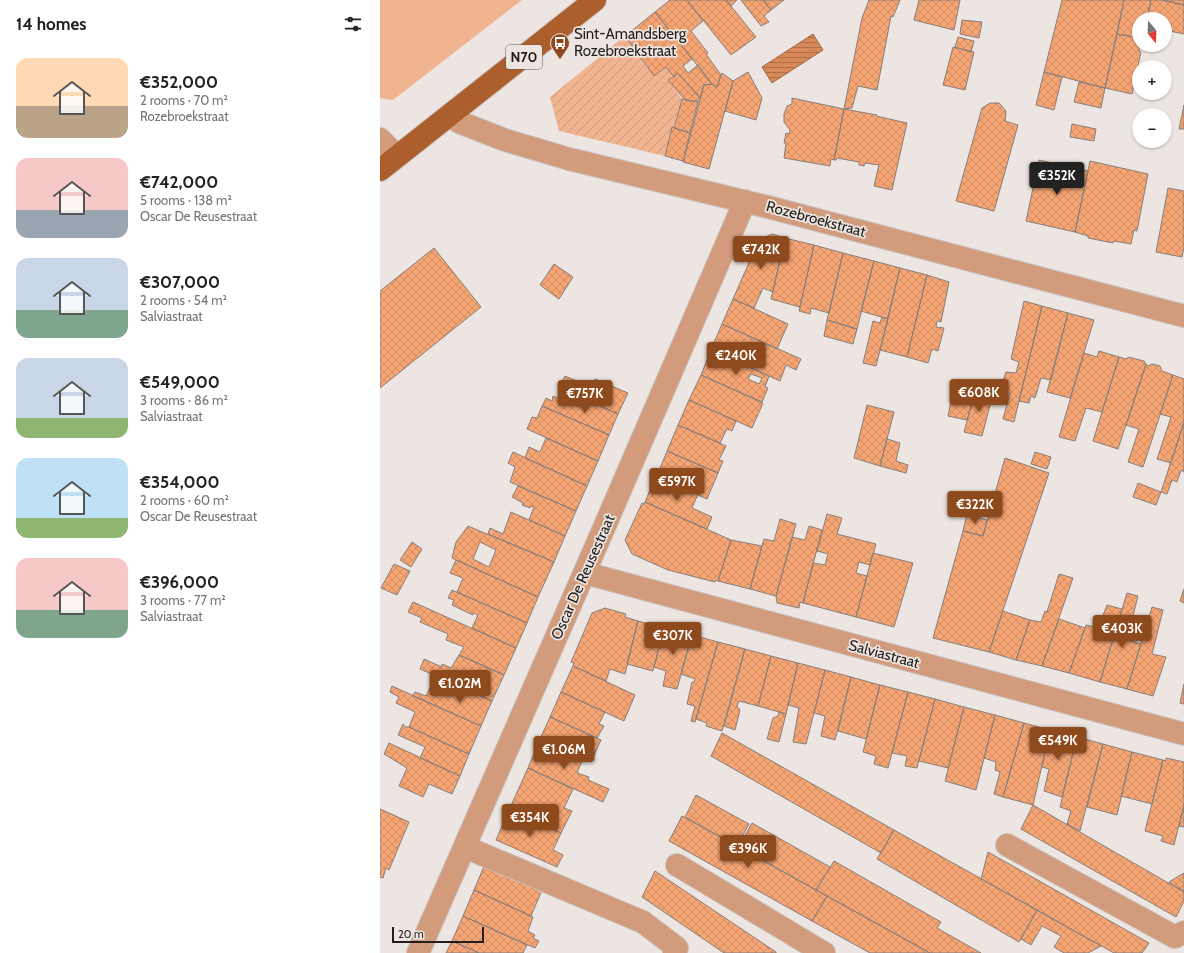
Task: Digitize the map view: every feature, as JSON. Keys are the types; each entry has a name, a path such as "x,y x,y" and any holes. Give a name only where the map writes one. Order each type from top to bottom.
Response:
{"main road":[{"name":"N70","path":"380,170 595,0"}],"street":[{"name":"Rozebroekstraat","path":"452,114 459,122 505,140 569,159 745,201 1184,316"},
{"path":"380,139 397,156"},
{"name":"Oscar De Reusestraat","path":"418,953 585,573 745,201"},
{"name":"Salviastraat","path":"585,573 1184,734"},
{"path":"1007,845 1175,937 1184,932"},
{"path":"465,847 643,922 678,948 674,953"},
{"path":"677,865 824,953"}],"shaded area":[{"path":"380,0 522,0 393,100 380,98"},
{"path":"813,34 823,50 772,83 762,67"},
{"path":"625,36 654,76 666,67 673,75 668,80 682,99 665,156 559,131 550,97"}],"building":[{"path":"670,0 687,0 703,21 691,31 708,53 706,54 721,75 717,87 712,84 655,12"},
{"path":"687,0 726,0 756,37 731,55"},
{"path":"726,0 737,0 731,6"},
{"path":"741,0 763,0 771,10 764,16 769,22 761,26"},
{"path":"763,0 784,0 771,10"},
{"path":"869,0 900,0 893,17 891,16 877,90 858,86 852,108 844,109 862,18"},
{"path":"919,0 960,0 954,30 914,20"},
{"path":"1062,0 1124,0 1105,88 1044,72"},
{"path":"1124,0 1151,0 1148,12 1132,12 1132,37 1117,34"},
{"path":"1151,0 1162,0 1184,5 1184,34 1172,31 1172,12 1148,12"},
{"path":"1162,0 1184,0 1184,5"},
{"path":"655,12 692,59 683,66 688,73 698,65 712,84 704,85 700,98 678,73 674,77 666,67 654,76 625,36"},
{"path":"962,20 982,22 979,38 960,34"},
{"path":"1117,34 1132,37 1132,52 1141,52 1139,60 1132,60 1132,94 1105,88"},
{"path":"958,37 974,41 971,52 955,47"},
{"path":"953,47 974,52 965,90 943,85"},
{"path":"748,72 762,98 756,120 725,111 733,81"},
{"path":"1044,72 1062,77 1054,110 1036,105"},
{"path":"678,73 700,98 698,102 685,100 668,80"},
{"path":"722,73 733,81 709,169 683,162 704,85 712,84 717,87"},
{"path":"1079,82 1105,88 1101,108 1074,102"},
{"path":"792,98 844,109 834,160 831,159 830,166 784,158 786,133 789,134 790,130 784,122 784,114 787,106 792,104"},
{"path":"682,99 698,102 690,133 674,128"},
{"path":"990,103 999,103 1006,111 1005,121 1018,125 994,211 956,201 982,108"},
{"path":"1184,105 1184,129 1179,129"},
{"path":"844,109 877,115 876,116 907,123 892,190 874,186 879,165 865,163 864,166 859,165 859,162 837,158 834,160"},
{"path":"1072,124 1096,129 1094,141 1070,137"},
{"path":"672,127 690,133 683,161 665,156"},
{"path":"1039,160 1088,171 1075,232 1026,221"},
{"path":"1090,161 1148,174 1137,231 1134,230 1131,244 1114,241 1113,243 1088,238 1088,236 1075,232"},
{"path":"1168,188 1184,191 1184,247 1182,257 1156,252"},
{"path":"772,234 785,238 773,292 763,288 754,308 733,299 759,240"},
{"path":"785,238 814,245 800,307 771,299"},
{"path":"814,245 843,253 829,313 811,308 810,314 799,311"},
{"path":"434,248 481,307 380,388 380,291"},
{"path":"843,253 874,261 857,329 827,320"},
{"path":"874,261 900,268 888,319 861,311"},
{"path":"554,264 573,277 559,299 540,285"},
{"path":"900,268 927,275 907,357 880,350"},
{"path":"927,275 949,282 941,322 937,321 936,327 944,328 938,351 932,349 928,363 907,357"},
{"path":"733,299 788,324 777,349 722,324"},
{"path":"1024,301 1042,306 1014,422 1003,419 1010,393 1004,391 1007,383 1003,381 1006,372 1016,373 1019,362 1011,359"},
{"path":"1042,306 1068,313 1051,380 1041,378 1035,398 1031,396 1029,403 1019,401"},
{"path":"1068,313 1094,320 1070,398 1047,392"},
{"path":"882,317 888,319 876,366 863,363 873,321 880,323"},
{"path":"827,320 857,329 853,344 824,336"},
{"path":"722,324 801,359 796,370 786,365 780,381 711,350"},
{"path":"711,350 769,376 765,387 768,388 762,402 701,375","holes":["751,374 762,378 759,384 748,379"]},
{"path":"1099,351 1119,357 1102,412 1086,408 1075,441 1059,437 1084,353 1097,357"},
{"path":"1119,357 1127,359 1128,357 1144,361 1146,364 1118,449 1093,441"},
{"path":"1146,364 1148,366 1152,364 1160,366 1162,371 1173,375 1143,467 1128,462 1139,429 1126,425"},
{"path":"701,375 763,403 752,428 689,400"},
{"path":"1173,375 1184,379 1184,422 1171,463 1157,459 1171,417 1160,414"},
{"path":"565,376 591,387 595,379 628,393 618,414 559,388"},
{"path":"955,382 976,387 967,420 948,416"},
{"path":"976,389 993,394 982,436 964,432"},
{"path":"553,396 578,407 582,398 618,414 609,435 542,406 546,398 552,401"},
{"path":"689,400 736,421 732,431 727,429 720,443 678,425"},
{"path":"867,405 894,412 880,466 854,458"},
{"path":"542,406 609,435 598,461 527,429 532,417 537,418"},
{"path":"1184,422 1184,472 1181,470 1177,482 1172,480 1167,494 1161,492"},
{"path":"678,425 726,446 719,460 723,461 718,473 667,451"},
{"path":"546,438 598,461 587,486 525,458 529,447 540,452"},
{"path":"887,439 900,443 896,461 908,465 906,473 880,466"},
{"path":"667,451 718,473 707,499 657,476"},
{"path":"513,452 587,486 576,511 510,482 515,467 508,463"},
{"path":"1035,452 1051,457 1047,469 1031,464"},
{"path":"1005,458 1049,473 989,652 933,638 963,531 983,536"},
{"path":"656,476 698,494 692,508 712,517 707,529 645,502"},
{"path":"1138,483 1161,492 1156,505 1133,497"},
{"path":"518,486 576,511 565,536 529,520 534,507 531,506 530,508 522,505 523,503 512,497"},
{"path":"645,502 731,540 718,581 716,580 715,582 668,570 632,554 625,540 642,503 644,504"},
{"path":"511,512 565,536 554,562 488,534 490,528 503,534"},
{"path":"827,514 842,518 837,534 876,544 870,565 859,562 856,573 867,576 856,617 803,603 813,563 825,565 828,554 817,551"},
{"path":"967,514 987,520 983,536 963,531"},
{"path":"780,519 796,524 776,596 750,589 764,539 774,541"},
{"path":"468,526 554,562 538,597 452,558 456,542","holes":["480,542 496,550 489,567 473,559"]},
{"path":"809,526 822,530 803,603 800,602 799,608 777,603 776,596 792,537 805,540"},
{"path":"731,540 762,546 750,589 718,581"},
{"path":"412,542 422,549 411,567 400,560"},
{"path":"873,553 913,563 894,627 856,617"},
{"path":"456,560 538,597 527,623 457,592 463,578 450,573"},
{"path":"394,564 410,571 397,595 381,588"},
{"path":"1059,574 1073,578 1042,666 1016,660 1030,620 1041,622 1045,611 1047,612"},
{"path":"1184,589 1184,603 1180,601"},
{"path":"452,590 527,623 516,648 472,628 478,615 474,613 473,615 452,605 454,600 448,598"},
{"path":"1127,593 1138,596 1127,640 1141,644 1127,689 1100,682"},
{"path":"413,602 516,648 504,675 459,655 464,647 446,640 448,634 420,622 422,618 408,612"},
{"path":"1107,605 1122,609 1100,682 1069,673 1086,625 1098,628"},
{"path":"1152,607 1163,610 1152,654 1166,657 1153,696 1127,689"},
{"path":"605,608 626,614 625,617 638,621 625,674 610,669 606,681 573,666 574,663 571,662 592,613"},
{"path":"1003,611 1030,620 1016,660 989,652"},
{"path":"1059,619 1085,628 1069,673 1042,666"},
{"path":"638,621 664,628 653,671 627,664"},
{"path":"664,628 692,635 677,689 663,686 666,671 654,667"},
{"path":"692,635 718,642 695,722 691,721 695,706 687,704 692,682 694,682 695,679 681,674"},
{"path":"718,642 745,649 722,731 706,726 707,723 696,719"},
{"path":"745,649 771,656 758,706 739,701 737,706 740,710 735,730 724,726"},
{"path":"459,655 504,675 492,701 420,669 424,659 442,667 442,664 451,668"},
{"path":"771,656 798,663 786,714 758,706"},
{"path":"798,663 825,670 806,744 793,742 799,708 788,705"},
{"path":"573,666 635,695 624,721 561,692"},
{"path":"825,670 851,677 835,740 821,736 825,716 814,713"},
{"path":"851,677 880,685 866,739 838,731"},
{"path":"1184,684 1184,704 1180,703"},
{"path":"455,685 492,701 481,726 413,696 415,692 426,696 430,688 449,697"},
{"path":"880,685 908,692 888,768 874,764 876,756 863,752"},
{"path":"392,686 481,726 469,754 409,727 415,712 396,703 399,697 390,692"},
{"path":"561,692 605,712 599,724 604,726 597,738 550,717"},
{"path":"908,692 935,699 917,768 905,766 907,756 892,753"},
{"path":"935,699 964,707 948,768 919,761"},
{"path":"964,707 995,715 976,790 945,781"},
{"path":"779,712 786,714 779,742 767,739 773,718 778,716"},
{"path":"995,715 1024,723 1003,797 994,794 1000,772 995,770 996,762 984,758"},
{"path":"550,717 601,740 591,762 540,739"},
{"path":"1024,723 1050,730 1033,805 1003,797"},
{"path":"403,724 406,727 469,754 460,776 420,758 425,747 398,735"},
{"path":"1050,730 1077,737 1062,797 1044,791 1049,769 1042,767"},
{"path":"722,733 894,830 881,853 711,756"},
{"path":"1077,737 1103,744 1080,831 1067,824 1071,811 1060,807"},
{"path":"540,739 583,758 577,773 589,777 588,780 609,789 603,802 528,768"},
{"path":"389,743 460,776 452,794 429,784 423,797 399,786 407,768 384,754"},
{"path":"1103,744 1132,752 1117,815 1087,807"},
{"path":"1132,752 1163,760 1152,804 1121,796"},
{"path":"1166,758 1184,762 1184,805 1174,845 1161,841 1163,836 1145,831 1163,760 1166,761"},
{"path":"528,768 573,789 564,808 572,811 561,833 509,810"},
{"path":"696,795 749,824 737,846 685,817"},
{"path":"1033,805 1184,892 1184,901 1176,917 1021,829"},
{"path":"1184,805 1184,827 1179,826"},
{"path":"380,809 409,822 389,870 386,868 383,878 380,877"},
{"path":"509,810 561,833 553,850 563,855 557,867 496,840"},
{"path":"682,816 827,896 812,921 669,841"},
{"path":"752,823 830,867 816,890 739,847"},
{"path":"894,830 1037,910 1019,942 877,859"},
{"path":"988,852 1149,943 1142,953 1114,953 981,879"},
{"path":"834,861 941,922 937,928 981,953 930,953 816,890"},
{"path":"485,864 542,890 531,916 474,890"},
{"path":"655,871 776,953 724,953 642,897"},
{"path":"1184,873 1184,892 1169,882"},
{"path":"474,890 533,917 528,931 535,935 533,938 539,941 535,948 463,916"},
{"path":"827,896 930,953 870,953 812,921"},
{"path":"1037,910 1101,946 1088,953 1064,953 1054,947 1061,936 1042,926 1031,945 1021,939"},
{"path":"463,916 527,945 523,953 479,953 452,941"},
{"path":"452,941 479,953 446,953"}],"place":[{"name":"Sint-Amandsberg Rozebroekstraat","path":"560,60"}]}
